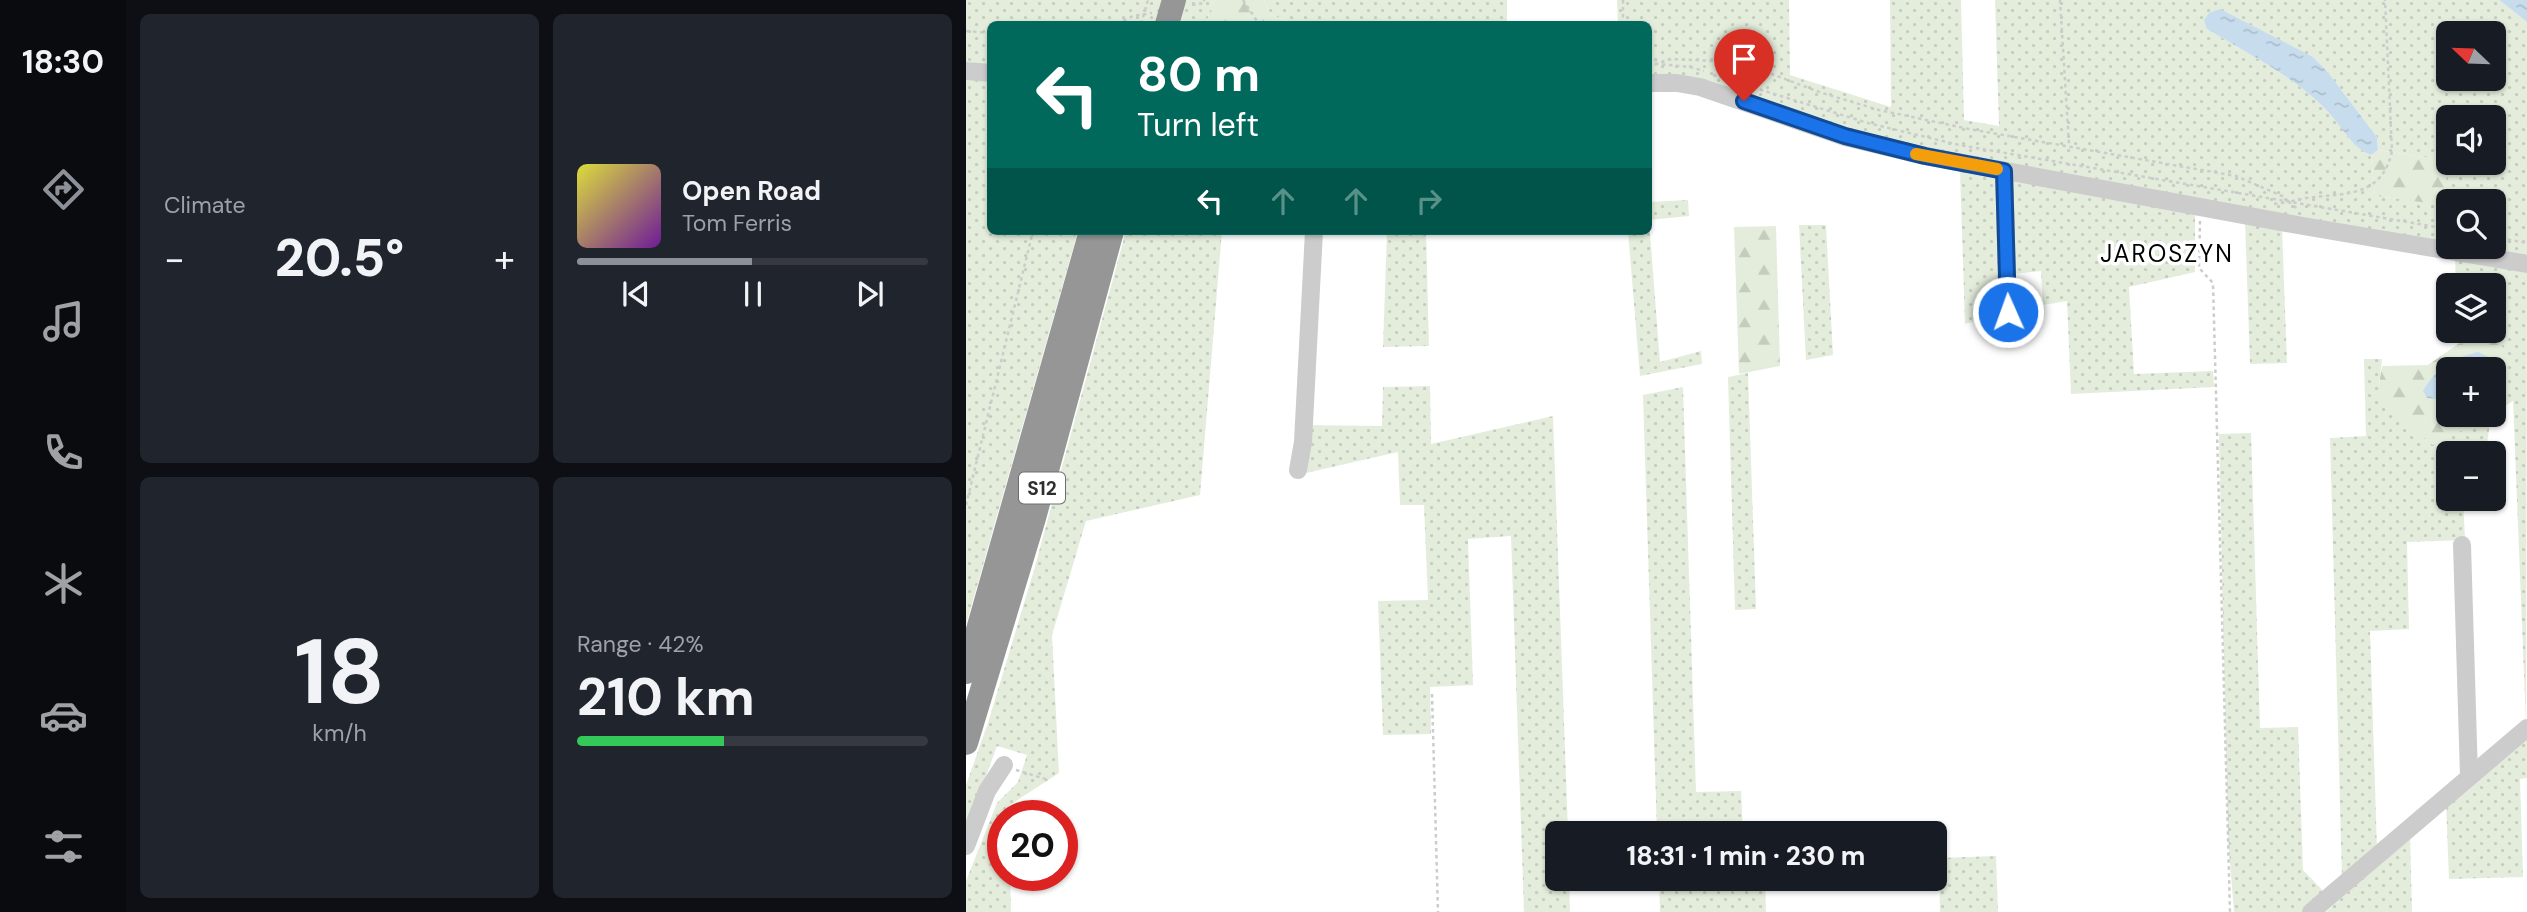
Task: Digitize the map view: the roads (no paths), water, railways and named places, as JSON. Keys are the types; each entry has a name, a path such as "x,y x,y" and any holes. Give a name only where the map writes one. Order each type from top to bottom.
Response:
{"highway":[{"path":"1151,21 1156,0"},
{"path":"1168,21 1174,0"},
{"name":"S12","path":"966,672 1004,546 1090,235"},
{"name":"S12","path":"966,743 1034,518 1111,235"}],"street":[{"path":"966,71 987,73"},
{"path":"1652,83 1700,87 1845,136 1925,156 2527,264"},
{"path":"2004,171 2008,312"},
{"path":"1298,470 1303,442 1314,235"},
{"path":"2462,545 2469,776"},
{"path":"2311,912 2527,728"},
{"path":"966,846 987,791 1004,765"}],"water":[{"path":"2499,0 2527,0 2527,22"},
{"path":"2220,9 2313,57 2327,71 2377,137 2378,150 2371,155 2365,152 2353,143 2329,113 2302,88 2207,29 2204,20 2209,13"},
{"path":"2478,352 2489,357 2461,357"},
{"path":"2436,374 2436,399 2427,398 2423,391"}],"district":[{"name":"JAROSZYN","path":"2167,254"}]}
